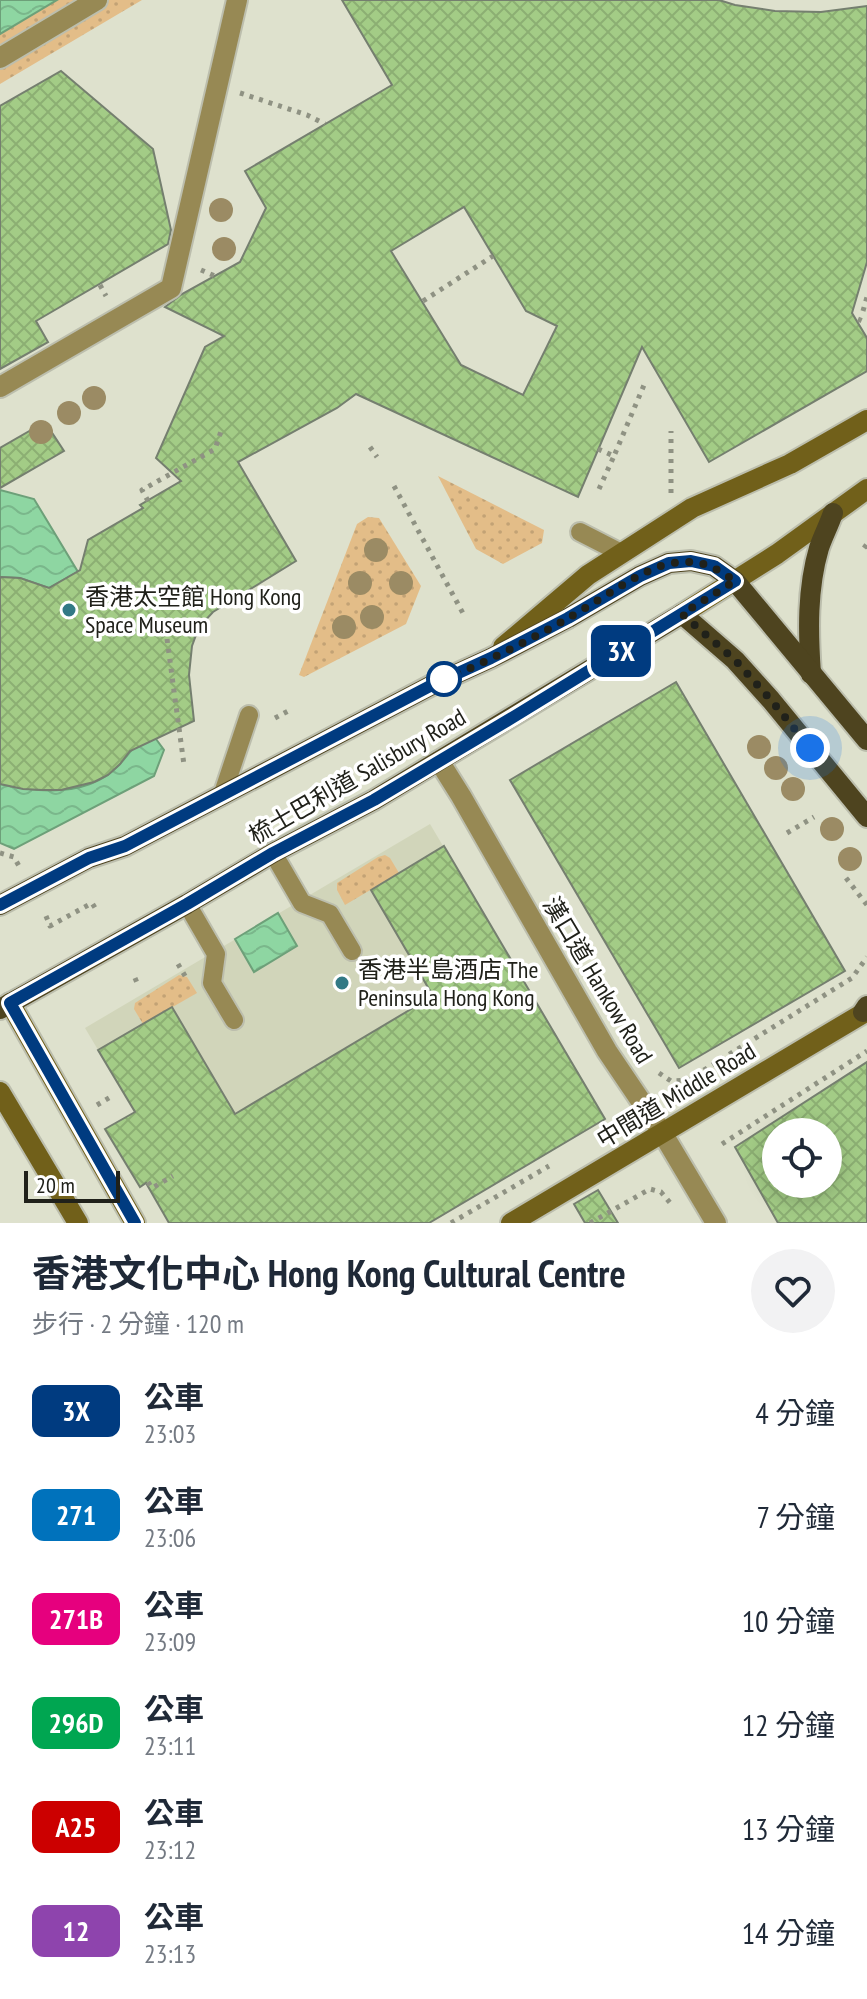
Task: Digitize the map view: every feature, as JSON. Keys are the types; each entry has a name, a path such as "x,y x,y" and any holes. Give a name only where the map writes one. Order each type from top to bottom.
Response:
{"main road":[{"path":"811,674 808,639 813,577 833,513"},
{"name":"梳士巴利道 Salisbury Road","path":"0,905 89,858 125,846 669,563 691,561 714,566 735,581"},
{"path":"735,581 867,740"},
{"path":"682,614 735,660 867,817"},
{"name":"梳士巴利道 Salisbury Road","path":"3,1002 374,800 682,614"}],"street":[{"path":"0,58 97,0"},
{"path":"0,387 171,288 237,0"},
{"name":"梳士巴利道 Salisbury Road","path":"491,658 588,575 692,508 790,464 867,420"},
{"name":"梳士巴利道 Salisbury Road","path":"682,614 777,554 867,489"},
{"name":"漢口道 Hankow Road","path":"439,761 607,1051 663,1134 716,1223"},
{"path":"3,1002 135,1223"},
{"name":"中間道 Middle Road","path":"511,1223 866,1010"},
{"path":"0,1092 78,1223"}],"lane":[{"path":"580,532 621,553"},
{"path":"222,796 249,715"},
{"path":"273,853 302,903 330,914 352,951"},
{"path":"187,904 216,954 212,983 234,1020"}],"path":[{"path":"227,89 307,115 325,124"},
{"path":"423,301 493,256"},
{"path":"863,311 867,297"},
{"path":"858,319 867,323"},
{"path":"599,489 644,385"},
{"path":"148,501 142,490 215,449 221,431"},
{"path":"671,431 671,498"},
{"path":"370,447 377,457"},
{"path":"598,449 614,456"},
{"path":"394,486 465,617"},
{"path":"167,639 184,765"},
{"path":"275,718 292,709"},
{"path":"787,833 814,817"},
{"path":"0,853 14,857"},
{"path":"846,878 867,905"},
{"path":"46,916 50,926 92,903 97,911"},
{"path":"659,1073 671,1081 688,1080 852,978 867,957"},
{"path":"135,978 138,985"},
{"path":"722,1144 867,1051"},
{"path":"92,1108 114,1095"},
{"path":"598,1138 611,1130 615,1117"},
{"path":"451,1223 558,1161"},
{"path":"148,1182 152,1188 173,1176"},
{"path":"590,1223 650,1189 661,1192 675,1211"}],"shaded area":[{"path":"57,0 142,0 0,84 0,34"},
{"path":"438,476 544,530 542,543 503,564 476,549"},
{"path":"368,517 379,518 421,586 406,624 304,677 299,675 357,524"},
{"name":"香港半島酒店 The Peninsula Hong Kong","path":"430,824 605,1119 201,1223 85,1028"},
{"path":"385,855 399,873 345,905 337,883"},
{"path":"179,975 187,977 197,993 143,1024 134,1009 135,1003"}],"water":[{"path":"0,0 57,0 0,34"},
{"path":"0,490 34,499 78,572 49,588 20,578 0,577"},
{"path":"155,720 156,739 164,750 154,776 14,849 0,843 0,784 63,790 93,783 119,765"},
{"path":"278,913 297,946 254,972 235,939"}],"building":[{"path":"342,0 719,0 775,11 821,12 867,6 867,262 852,313 867,338 867,371 709,462 642,347 578,497 356,394 337,408 238,462 296,561 213,612 199,627 192,646 189,675 194,721 130,751 108,775 94,782 61,790 23,789 0,784 0,577 20,578 49,588 80,570 88,540 143,508 140,505 181,481 156,458 205,347 224,336 165,307 182,294 240,262 266,208 245,171 392,85","holes":["464,207 526,311 557,326 523,395 461,365 391,251"]},
{"path":"61,71 153,149 171,230 168,244 36,321 48,342 0,369 0,106"},
{"path":"45,422 64,451 0,488 0,448"},
{"path":"676,682 845,971 679,1068 510,780"},
{"name":"香港半島酒店 The Peninsula Hong Kong","path":"444,846 605,1119 429,1223 169,1223 146,1183 140,1187 105,1129 135,1112 98,1050 172,1007 235,1114 433,996 371,890"},
{"path":"867,1062 867,1223 778,1223 764,1198 842,1198 842,1118 780,1118"},
{"path":"762,1130 762,1195 735,1147"},
{"path":"598,1190 618,1223 585,1223 574,1204"}],"bus line":[{"name":"3X","path":"0,905 89,858 125,846 669,563 691,561 714,566 735,581 374,800 273,853 10,1003 135,1223"}],"place":[{"name":"香港太空館 Hong Kong Space Museum","path":"69,610"},
{"name":"香港半島酒店 The Peninsula Hong Kong","path":"342,983"}],"route":[{"path":"444,679 568,618 640,576 669,563 691,561 714,566 735,581 682,614 735,660 810,748"}]}
